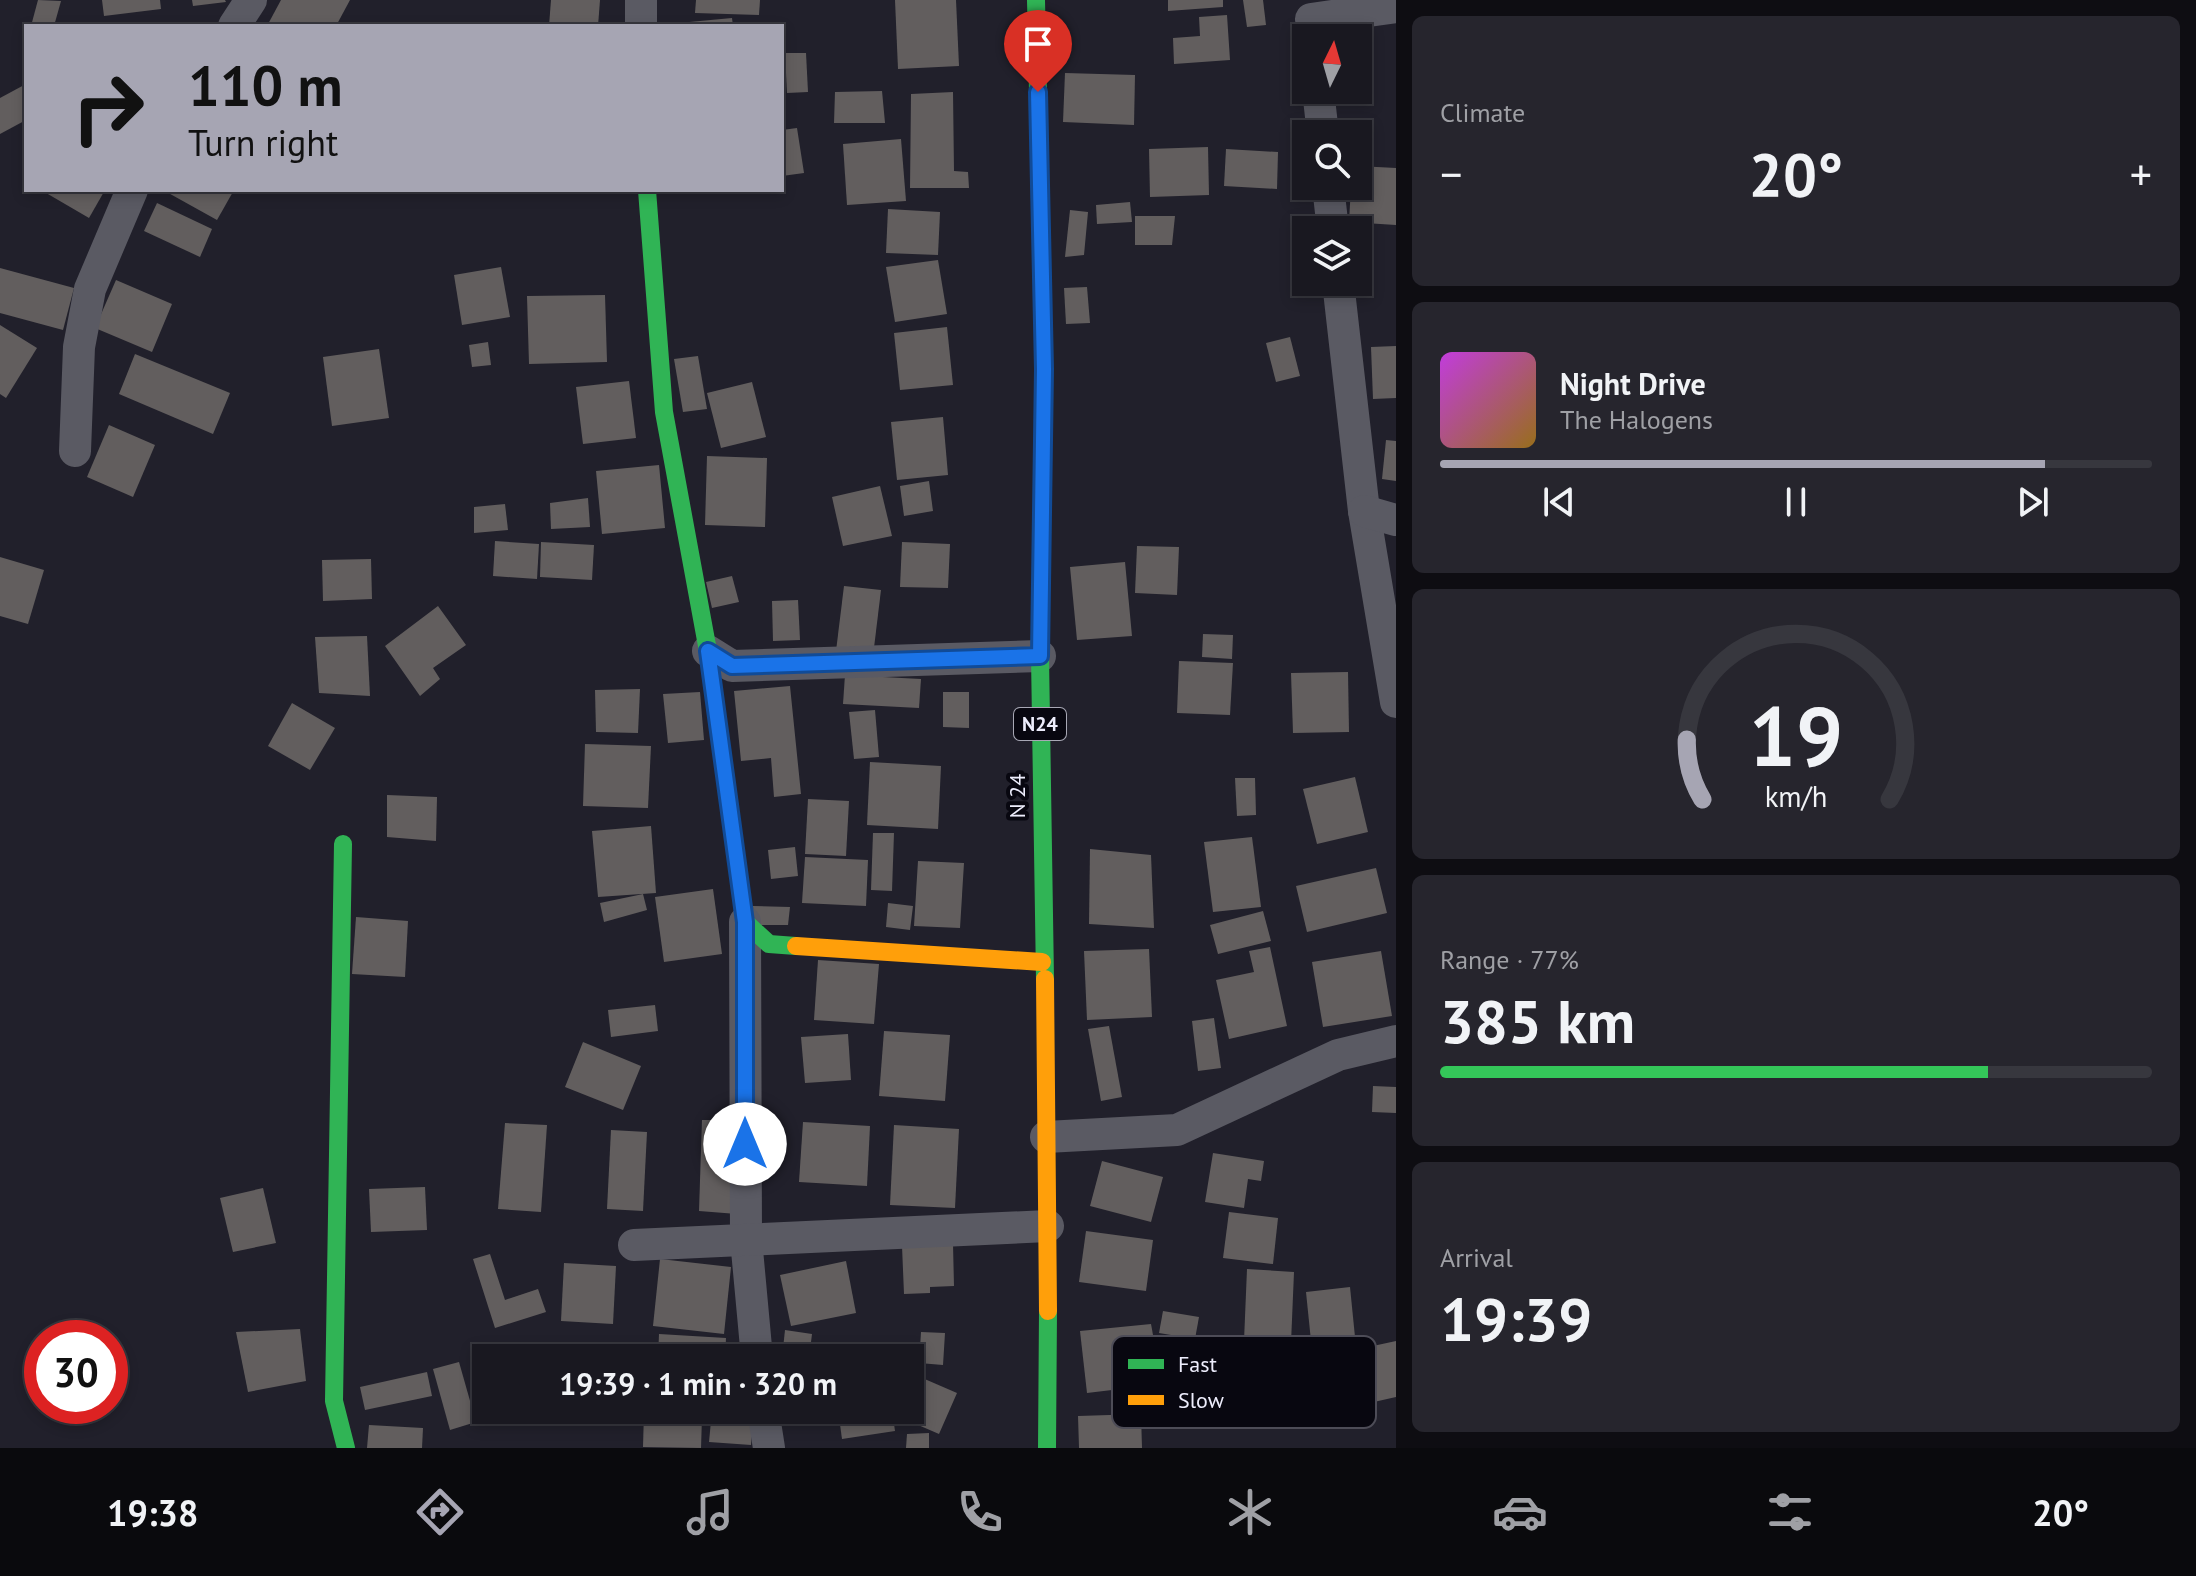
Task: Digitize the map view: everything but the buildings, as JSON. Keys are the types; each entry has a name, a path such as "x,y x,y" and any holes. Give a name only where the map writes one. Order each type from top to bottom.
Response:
{"street":[{"path":"235,24 251,0"},
{"path":"641,0 641,24"},
{"name":"N 24","path":"1036,0 1044,369 1040,656 1048,1226 1047,1448"},
{"path":"1311,19 1396,7"},
{"path":"75,451 79,347 90,289 131,192"},
{"path":"647,192 664,412 708,651 745,922 746,1239 756,1344"},
{"path":"1340,296 1364,511 1396,702"},
{"path":"1364,511 1396,520"},
{"path":"708,651 732,666 1040,656"},
{"path":"343,844 334,1401 346,1448"},
{"path":"745,922 769,944 1042,962"},
{"path":"1046,1137 1177,1130 1338,1055 1396,1041"},
{"path":"634,1245 1048,1226"},
{"path":"765,1424 769,1448"}],"traffic: fast":[{"path":"1036,0 1044,369 1040,656 1045,979"},
{"path":"647,192 664,412 708,651 745,922 769,944 796,946"},
{"path":"343,844 334,1401 346,1448"},
{"path":"1047,1448 1048,1311"}],"traffic: slow":[{"path":"796,946 1042,962"},
{"path":"1045,979 1048,1311"}],"route":[{"path":"745,1144 745,922 708,651 732,666 1040,656 1044,369 1038,92"}]}
